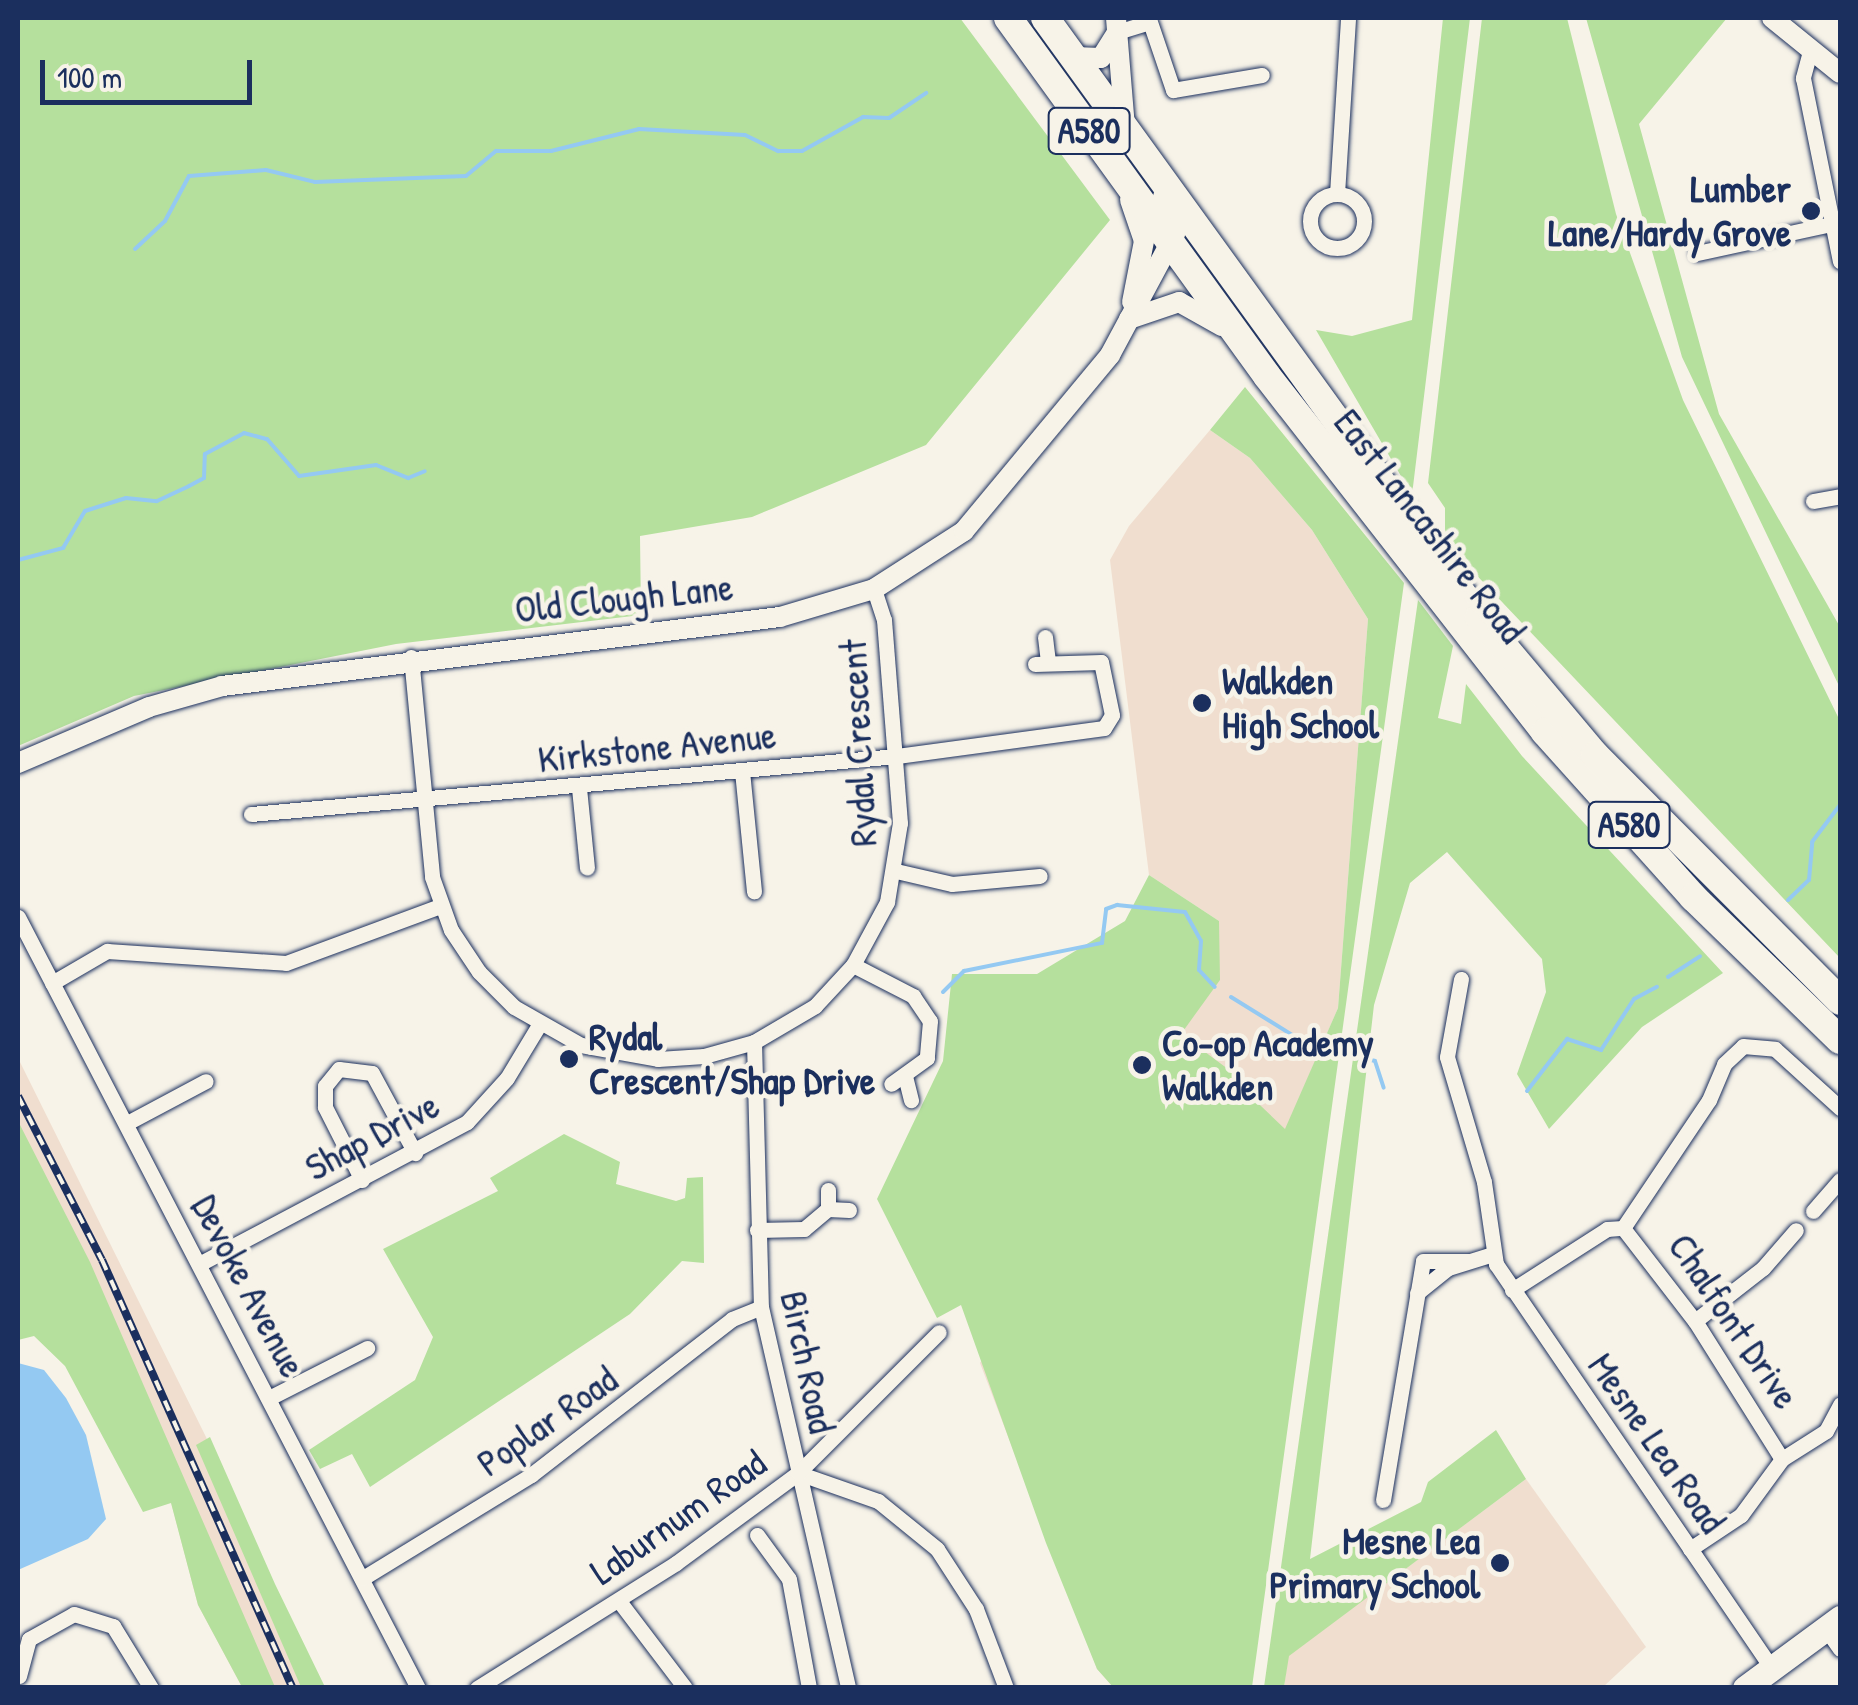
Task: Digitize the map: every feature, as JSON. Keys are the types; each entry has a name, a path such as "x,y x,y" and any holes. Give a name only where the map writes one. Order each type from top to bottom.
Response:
{"highway":[{"name":"East Lancashire Road","path":"1008,18 1370,511 1595,755 1759,924 1840,1001"},
{"name":"East Lancashire Road","path":"1045,18 1372,475 1437,581 1694,898 1840,1040"},
{"path":"1759,924 1840,1014"}],"main road":[{"path":"1745,1688 1836,1632"}],"street":[{"path":"1337,194 1348,18"},
{"path":"1772,18 1809,54 1840,73"},
{"path":"1117,25 1158,20 1174,90 1262,75"},
{"path":"1074,57 1101,58 1117,25"},
{"path":"1117,25 1122,121 1175,222 1171,244"},
{"path":"1809,54 1804,78 1840,260"},
{"name":"Old Clough Lane","path":"1104,152 1144,241 1129,319"},
{"path":"1697,253 1832,224"},
{"name":"Old Clough Lane","path":"18,763 149,707 222,686 411,657 780,618 874,589 949,544 989,504 1070,409 1129,319 1171,244"},
{"path":"1129,319 1168,302 1198,306 1268,376"},
{"path":"1813,501 1840,496"},
{"name":"Rydal Crescent","path":"411,657 423,804 440,906 486,981 539,1024 580,1045 658,1059 754,1042 815,1006 853,965 896,871 897,756 874,589"},
{"name":"Kirkstone Avenue","path":"251,814 423,804 1093,734 1112,715 1101,662 1042,664 1045,637"},
{"path":"742,771 754,891"},
{"path":"579,788 587,868"},
{"path":"896,871 952,884 1040,876"},
{"path":"52,983 106,951 286,962 440,906"},
{"name":"Devoke Avenue","path":"18,917 271,1397 418,1688"},
{"path":"853,965 926,1011 931,1048 898,1080 911,1100"},
{"name":"Mesne Lea Road","path":"1461,979 1446,1057 1484,1182 1494,1254 1512,1290 1772,1668"},
{"name":"Shap Drive","path":"201,1263 414,1153 492,1098 539,1024"},
{"name":"Birch Road","path":"754,1042 760,1307 848,1688"},
{"path":"1512,1290 1606,1229 1623,1228 1697,1121 1724,1064 1756,1043 1775,1049 1840,1108"},
{"path":"362,1180 325,1107 325,1086 339,1069 372,1072 414,1153"},
{"path":"127,1123 206,1081"},
{"path":"1813,1211 1840,1180"},
{"path":"828,1190 828,1209"},
{"path":"757,1230 804,1228 828,1209 849,1210"},
{"name":"Chalfont Drive","path":"1623,1228 1695,1320 1782,1459"},
{"path":"1695,1320 1763,1268 1796,1229"},
{"path":"1404,1490 1384,1494 1417,1293 1468,1260 1494,1254"},
{"name":"Poplar Road","path":"363,1578 546,1465 732,1320 760,1307"},
{"name":"Laburnum Road","path":"477,1688 619,1600 798,1473 940,1332"},
{"path":"271,1397 367,1348"},
{"path":"1690,1549 1741,1515 1782,1459 1826,1432 1840,1404"},
{"path":"798,1473 878,1501 937,1548 976,1609 1006,1688"},
{"path":"758,1535 776,1548 788,1580 810,1688"},
{"path":"619,1600 684,1688"},
{"path":"19,1676 19,1651 62,1617 103,1620 131,1648 151,1688"}],"shaded area":[{"name":"Co-op Academy Walkden","path":"1210,430 1250,458 1312,530 1368,619 1338,1008 1285,1131 1113,1687 1097,1669 980,1363 1216,974 1219,921 1149,875 1110,560 1129,526"},
{"path":"18,1058 207,1439 313,1687 242,1687 198,1605 171,1502 46,1213 18,1166"},
{"name":"Mesne Lea Primary School","path":"1526,1479 1646,1647 1603,1687 1284,1688 1288,1656"}],"green space":[{"path":"18,18 960,18 1110,220 926,445 752,517 640,536 641,615 396,644 134,696 18,746"},
{"path":"1443,18 1470,18 1412,495 1316,330 1352,336 1412,320"},
{"path":"1482,18 1567,18 1616,214 1683,400 1840,721 1840,958 1445,542 1445,508 1428,483"},
{"path":"1586,18 1727,18 1639,124 1719,414 1840,627 1840,688 1682,357"},
{"name":"Co-op Academy Walkden","path":"1245,387 1404,583 1252,1687 1113,1687 1097,1669 1046,1543 961,1305 937,1318 877,1199 943,1061 952,974 1037,974 1125,921 1149,875 1219,921 1220,980 1181,1034 1244,1081 1241,1087 1285,1129 1338,1008 1368,619 1312,530 1250,458 1210,430"},
{"path":"1418,600 1453,646 1438,718 1461,724 1466,684 1522,756 1723,973 1642,1027 1549,1129 1517,1074 1546,992 1542,959 1447,852 1410,883 1374,1005 1310,1559 1421,1502 1428,1482 1496,1430 1526,1479 1289,1656 1284,1687 1264,1687"},
{"path":"18,1121 90,1262 275,1687 242,1687 198,1605 171,1503 143,1512 65,1366 34,1336 18,1340"},
{"path":"564,1134 620,1162 616,1184 676,1201 685,1198 687,1178 703,1177 704,1263 682,1261 630,1314 370,1487 352,1454 320,1469 309,1450 415,1380 433,1337 383,1249 498,1191 490,1178"},
{"path":"210,1437 325,1687 301,1687 196,1445"}],"water":[{"path":"18,1363 44,1370 66,1398 86,1435 106,1519 88,1539 18,1570"}],"waterway":[{"path":"135,249 165,221 189,176 266,170 315,182 466,176 496,151 551,151 639,129 745,135 778,151 802,151 863,117 889,118 926,93"},
{"path":"18,560 63,548 85,511 126,498 157,501 204,478 205,454 244,433 267,439 299,476 376,465 408,478 425,471"},
{"path":"1788,900 1809,880 1812,842 1840,805"},
{"path":"943,992 964,971 1102,943 1106,909 1117,905 1185,912 1201,941 1199,970 1215,987"},
{"path":"1668,977 1700,956"},
{"path":"1527,1091 1567,1039 1601,1050 1634,999 1657,987"},
{"path":"1231,997 1297,1038 1327,1041 1338,1055"},
{"path":"1357,1058 1375,1061 1384,1088"}],"railway":[{"path":"18,1096 102,1260 293,1688"}],"place":[{"name":"Lumber Lane/Hardy Grove","path":"1811,211"},
{"name":"Walkden High School","path":"1202,703"},
{"name":"Rydal Crescent/Shap Drive","path":"569,1059"},
{"name":"Co-op Academy Walkden","path":"1142,1065"},
{"name":"Mesne Lea Primary School","path":"1500,1563"}]}
